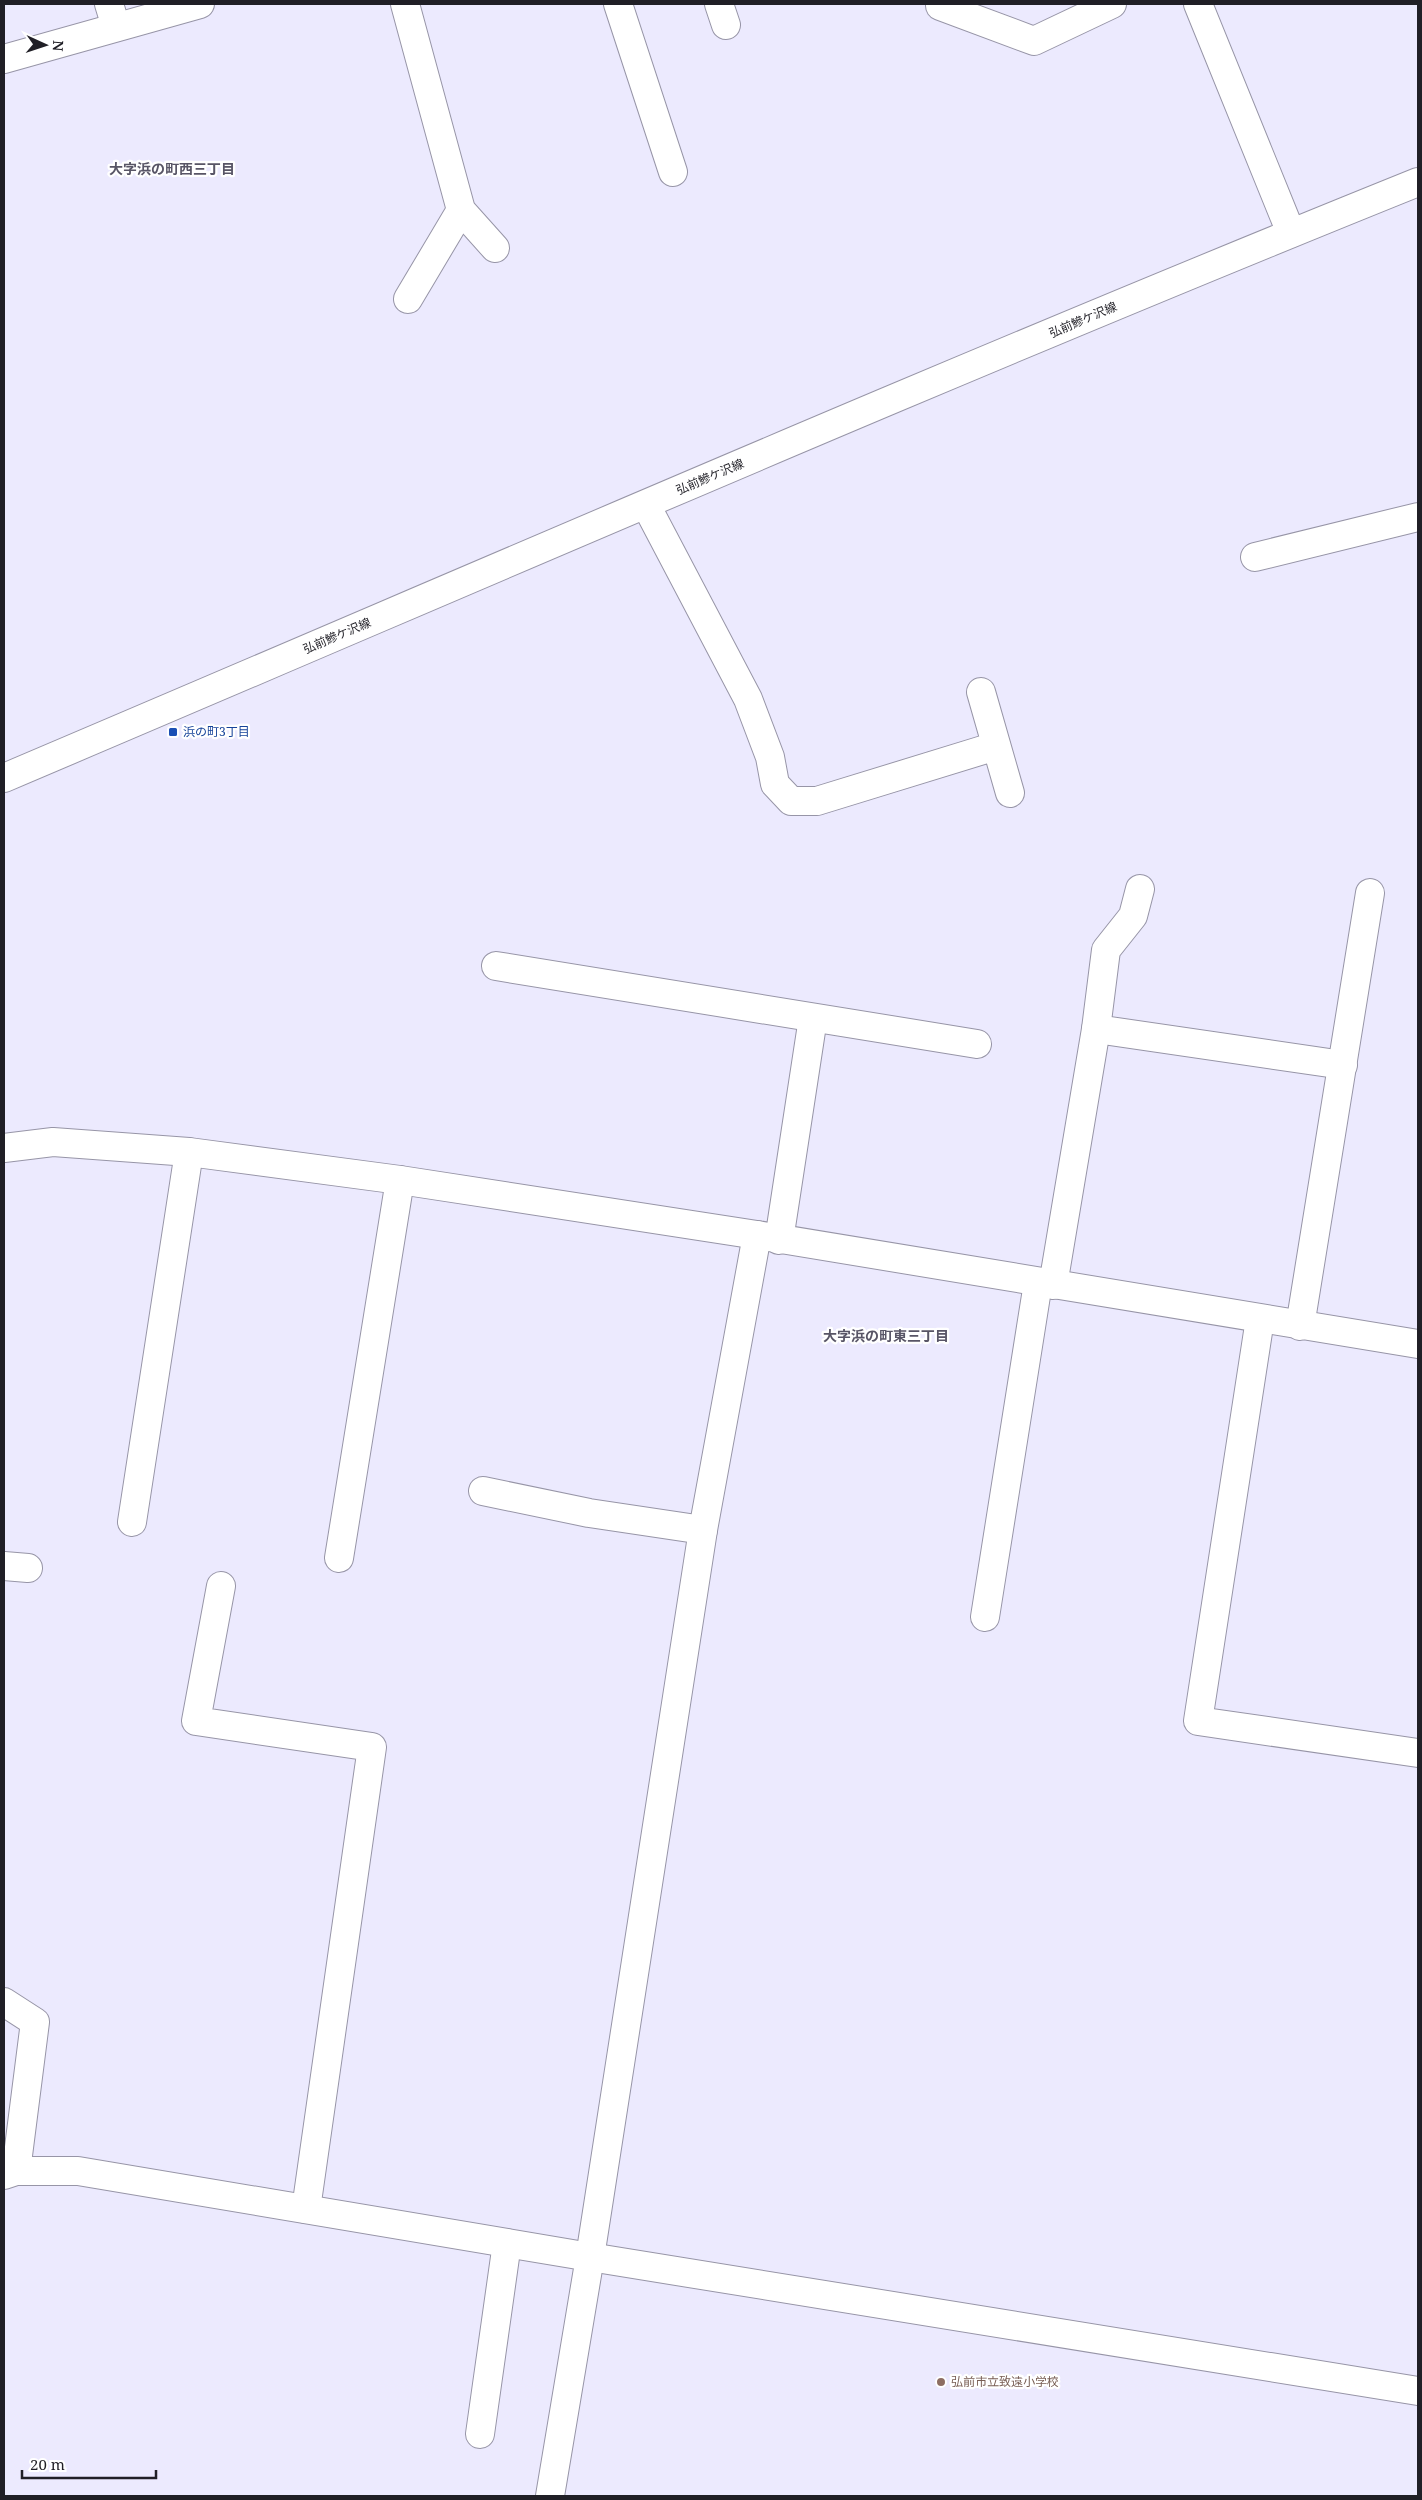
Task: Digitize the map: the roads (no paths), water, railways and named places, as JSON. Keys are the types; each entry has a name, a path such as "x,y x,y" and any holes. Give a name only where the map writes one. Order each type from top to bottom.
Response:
{"street":[{"path":"4,59 113,15 200,4"},
{"path":"405,4 461,210 495,248"},
{"path":"618,4 673,172"},
{"path":"940,4 1034,42 1112,4"},
{"path":"1198,4 1291,233"},
{"name":"弘前鰺ケ沢線","path":"4,778 646,504 1291,233 1418,182"},
{"path":"408,299 461,210"},
{"path":"646,504 748,699 770,757 775,784 791,800 816,801 996,746"},
{"path":"1255,557 1418,517"},
{"path":"981,692 1010,793"},
{"path":"985,1617 1046,1284 1096,1029 1106,950 1133,916 1140,889"},
{"path":"1300,1326 1370,893"},
{"path":"496,966 977,1044"},
{"path":"550,2496 590,2257 703,1530 768,1238 813,1018"},
{"path":"1096,1029 1343,1066"},
{"path":"4,1148 53,1142 189,1152 400,1180 1418,1344"},
{"path":"132,1522 189,1152"},
{"path":"339,1558 400,1180"},
{"path":"1260,1319 1198,1721 1418,1753"},
{"path":"483,1491 589,1513 703,1530"},
{"path":"221,1586 196,1721 372,1747 306,2209"},
{"path":"4,2002 34,2022 10,2173 78,2171 590,2257 1418,2391"},
{"path":"480,2434 507,2243"}],"place":[{"name":"浜の町3丁目","path":"173,732"},
{"name":"弘前市立致遠小学校","path":"941,2382"}],"district":[{"name":"大字浜の町西三丁目","path":"172,169"},
{"name":"大字浜の町東三丁目","path":"886,1336"}]}
